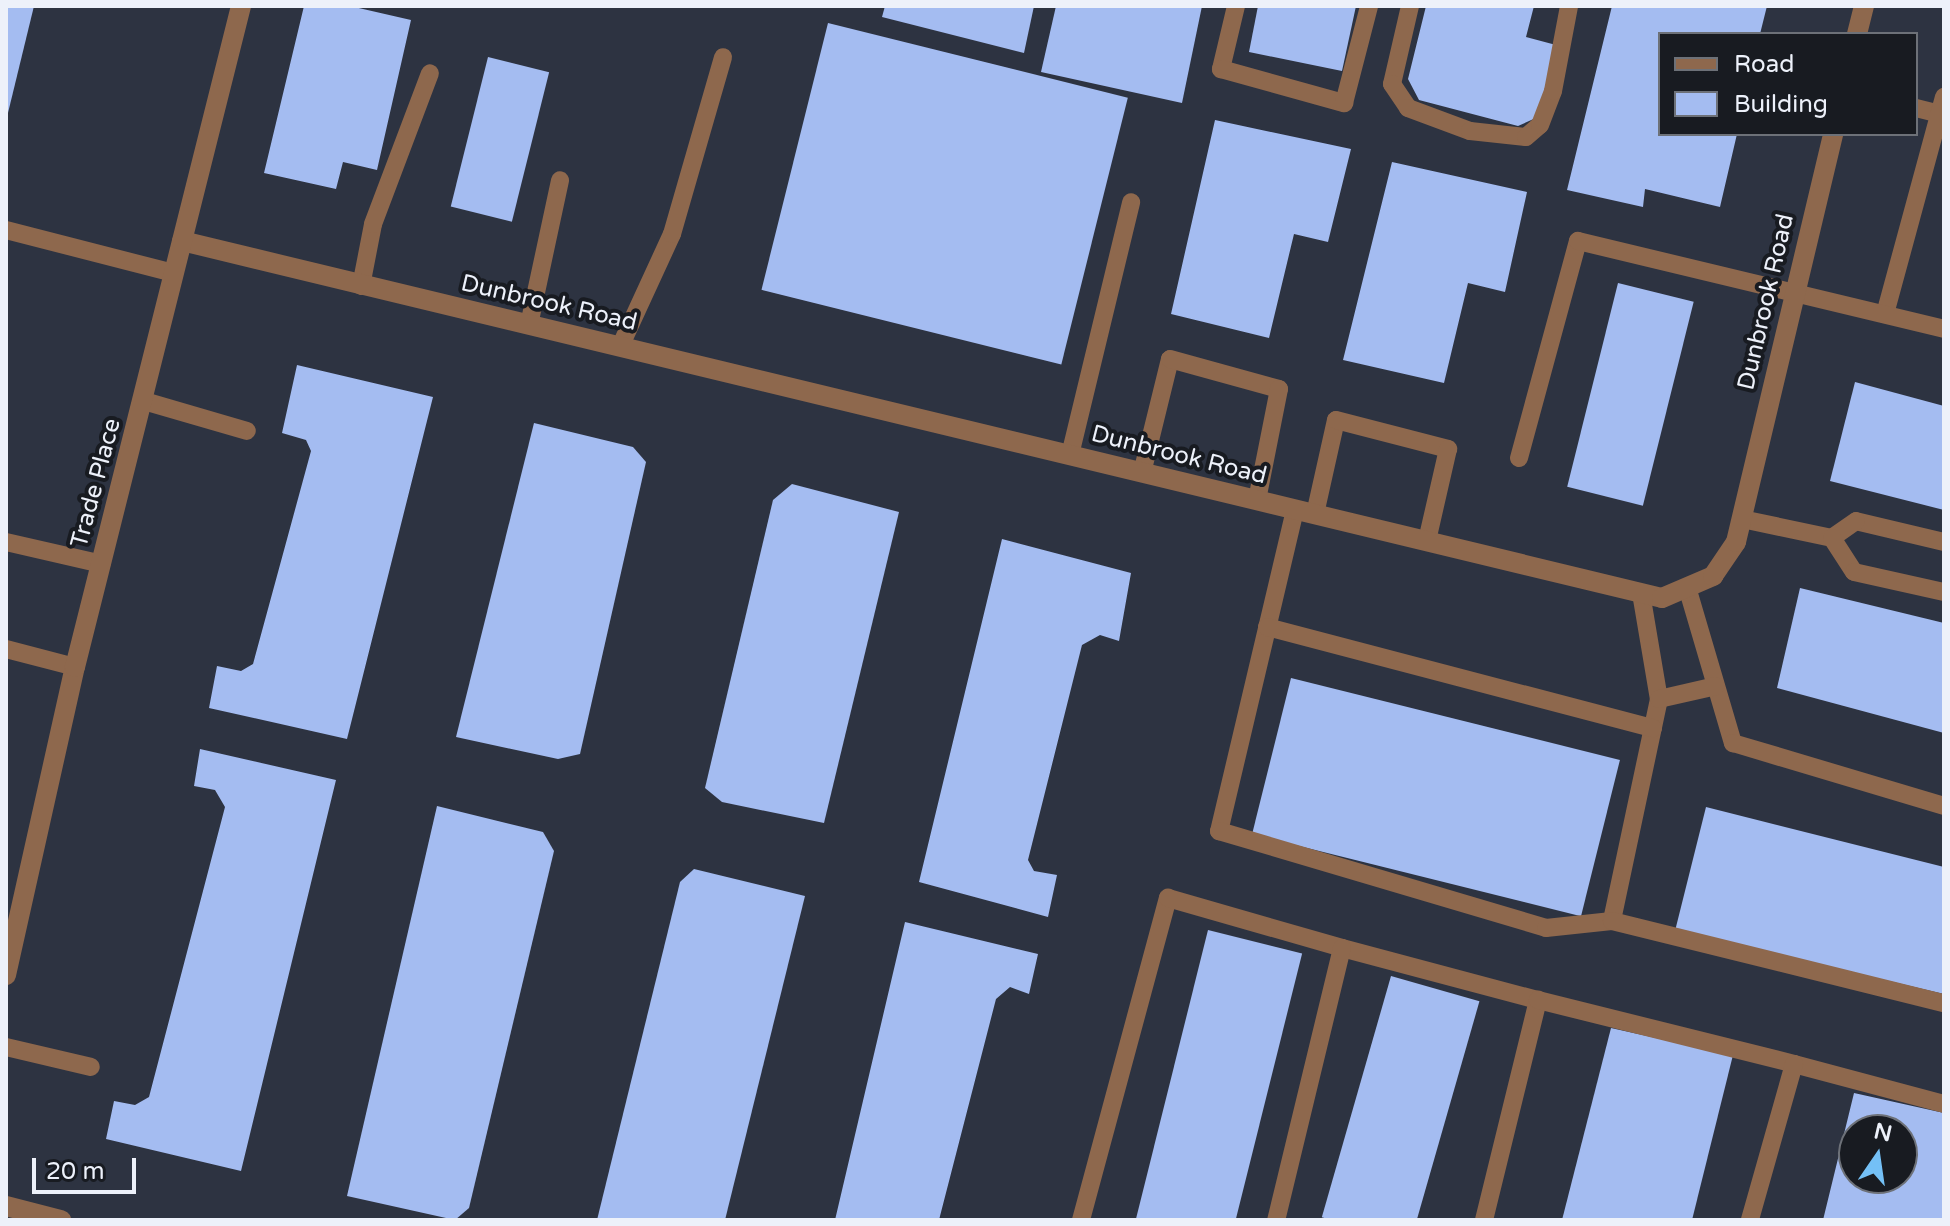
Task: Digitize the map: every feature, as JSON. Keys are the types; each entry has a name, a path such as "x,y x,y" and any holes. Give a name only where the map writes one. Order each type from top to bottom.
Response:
{"street":[{"name":"Trade Place","path":"6,975 75,667 241,6"},
{"path":"1858,32 1864,6"},
{"name":"Dunbrook Road","path":"182,241 1662,598 1713,576 1736,542 1833,136"},
{"path":"6,1206 61,1220"}],"lane":[{"path":"1236,6 1221,69 1344,103 1369,6"},
{"path":"1410,6 1392,84 1408,108 1470,131 1526,137 1540,125 1553,91 1569,6"},
{"path":"620,347 672,234 723,57"},
{"path":"361,286 373,224 430,73"},
{"path":"1885,314 1942,109 1918,108"},
{"path":"529,325 560,180"},
{"path":"1070,455 1131,202"},
{"path":"6,230 174,273"},
{"path":"1519,458 1578,241 1944,329"},
{"path":"1142,473 1170,359 1279,389 1257,500"},
{"path":"144,401 247,431"},
{"path":"1427,541 1448,449 1336,420 1267,627 1219,831 1546,928 1612,921 1944,1003"},
{"path":"1742,519 1832,538 1854,572 1944,592"},
{"path":"1832,538 1856,521 1944,542"},
{"path":"6,542 102,564"},
{"path":"1687,587 1733,743 1944,806"},
{"path":"1612,921 1659,699 1641,593"},
{"path":"1267,627 1653,728"},
{"path":"6,649 75,667"},
{"path":"1659,699 1716,686"},
{"path":"1081,1220 1168,898 1342,948 1944,1104"},
{"path":"1276,1220 1342,948"},
{"path":"1484,1220 1538,1000"},
{"path":"6,1047 91,1067"},
{"path":"1750,1220 1794,1064"}],"building":[{"path":"6,6 34,6 7,117 6,117"},
{"path":"304,6 350,6 411,20 377,170 343,162 336,189 264,173"},
{"path":"885,6 1034,6 1024,53 882,17"},
{"path":"1056,6 1202,6 1182,103 1041,72"},
{"path":"1258,6 1356,6 1342,71 1249,52"},
{"path":"1426,6 1534,6 1526,37 1556,45 1538,117 1518,126 1419,100 1408,79"},
{"path":"1612,6 1767,6 1760,32 1658,32 1658,136 1737,136 1720,207 1645,189 1643,207 1567,190"},
{"path":"828,23 1128,98 1061,365 761,290"},
{"path":"488,57 549,72 512,222 451,206"},
{"path":"1215,120 1351,149 1328,242 1294,234 1269,338 1171,314"},
{"path":"1392,162 1527,192 1505,292 1468,283 1444,383 1343,360"},
{"path":"1618,283 1694,302 1643,506 1567,487"},
{"path":"297,365 433,397 347,739 209,708 217,666 241,671 253,664 311,451 306,440 282,433"},
{"path":"1855,382 1944,406 1944,510 1830,481"},
{"path":"534,423 633,447 646,462 580,754 558,759 456,737"},
{"path":"792,484 899,512 824,823 722,802 705,788 773,500"},
{"path":"1002,539 1131,573 1119,641 1100,635 1082,645 1028,860 1034,871 1057,875 1048,917 919,882"},
{"path":"1800,588 1944,623 1944,733 1777,688"},
{"path":"1291,678 1620,760 1581,916 1252,834"},
{"path":"200,749 336,780 241,1171 106,1139 114,1101 135,1105 149,1097 225,807 215,790 194,786"},
{"path":"437,806 543,832 554,851 469,1208 455,1220 347,1196"},
{"path":"1706,807 1944,867 1944,994 1675,931"},
{"path":"694,869 805,896 725,1220 597,1220 680,882"},
{"path":"905,922 1038,954 1029,994 1010,987 996,999 939,1220 835,1220"},
{"path":"1208,930 1302,953 1236,1220 1136,1219"},
{"path":"1391,976 1479,1001 1417,1220 1331,1220 1322,1217"},
{"path":"1611,1028 1733,1055 1692,1220 1562,1220"},
{"path":"1854,1093 1944,1113 1944,1220 1823,1220 1838,1159 1838,1194 1918,1194 1918,1114 1849,1114"}]}
